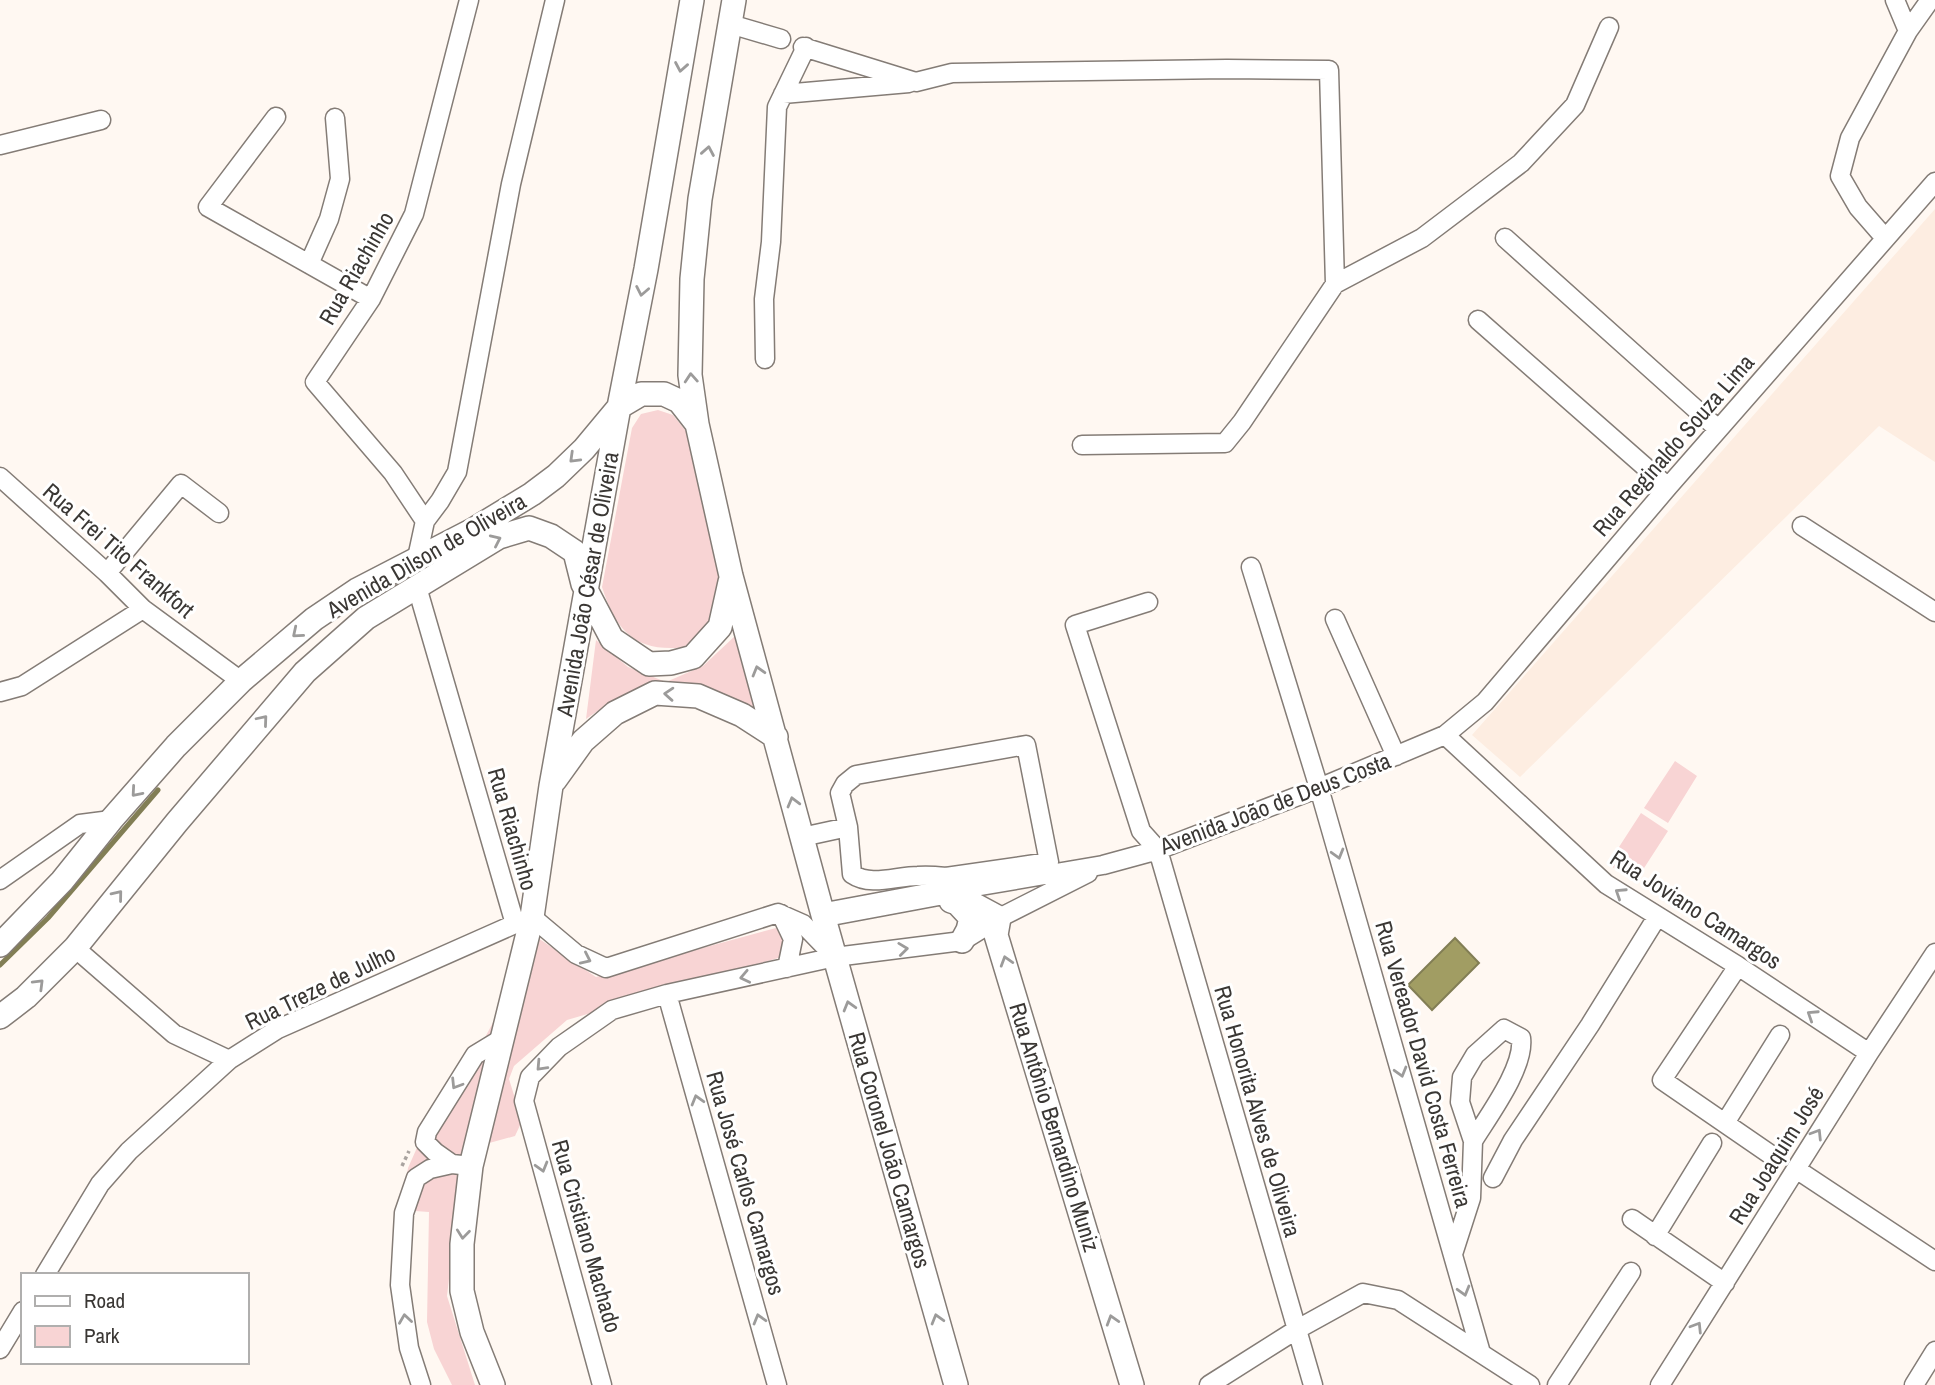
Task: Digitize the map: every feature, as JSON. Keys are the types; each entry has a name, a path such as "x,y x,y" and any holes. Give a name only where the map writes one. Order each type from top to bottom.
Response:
{"main road":[{"name":"Avenida João César de Oliveira","path":"461,1165 503,1038 646,269 692,0"},
{"path":"734,0 700,200 692,279 690,375 697,424 731,576 823,915"},
{"path":"619,407 641,394 664,394 679,401 697,424"},
{"name":"Avenida Dilson de Oliveira","path":"0,945 62,881 176,746 241,681 314,619 358,590 472,530 532,494 584,449 619,407"},
{"name":"Avenida Dilson de Oliveira","path":"0,1017 26,997 75,948 177,822 305,672 366,618 499,537 528,528 551,536 575,552 586,592"},
{"path":"586,592 612,639 649,664 671,663 693,657 720,628 731,576"},
{"path":"551,786 583,741 615,713 655,693 698,696 742,715 776,737"},
{"path":"952,884 974,904 999,918"},
{"name":"Avenida João de Deus Costa","path":"823,915 930,895 952,884"},
{"path":"930,895 957,903 966,910 971,918 961,941"},
{"name":"Rua Coronel João Camargos","path":"823,915 956,1385"},
{"name":"Rua Antônio Bernardino Muniz","path":"999,918 996,935 1132,1385"},
{"path":"461,1165 462,1291 472,1332 494,1385"}],"street":[{"name":"Rua Riachinho","path":"425,521 393,472 315,382 371,299 414,214 469,0"},
{"path":"417,558 425,521 457,472 511,184 555,0"},
{"path":"1895,0 1908,31"},
{"path":"1885,239 1858,207 1840,176 1850,138 1908,31 1930,0"},
{"path":"730,24 781,39"},
{"path":"1082,445 1225,443 1335,284 1422,239 1521,163 1575,105 1609,27"},
{"path":"765,359 764,299 771,242 777,107 805,47 916,82"},
{"path":"783,94 916,82 952,73 1227,69 1329,71 1335,284"},
{"path":"276,117 208,207 371,299"},
{"path":"309,264 329,219 340,179 335,118"},
{"path":"0,145 101,120"},
{"name":"Rua Reginaldo Souza Lima","path":"1445,736 1485,702 1718,429 1935,182"},
{"path":"1505,238 1718,429"},
{"path":"1478,320 1668,487"},
{"name":"Rua Frei Tito Frankfort","path":"0,477 143,609 241,681"},
{"path":"107,573 181,484 219,513"},
{"path":"1802,526 1935,612"},
{"name":"Rua Vereador David Costa Ferreira","path":"1251,567 1319,788 1481,1353"},
{"name":"Rua Riachinho","path":"416,587 524,921"},
{"name":"Rua Honorita Alves de Oliveira","path":"1148,602 1075,625 1141,831 1158,850 1313,1385"},
{"path":"0,692 22,686 143,609"},
{"path":"1335,619 1396,756"},
{"name":"Avenida João de Deus Costa","path":"952,884 1103,865 1158,850 1445,736"},
{"name":"Rua Joviano Camargos","path":"1445,736 1606,884 1738,966 1869,1053"},
{"path":"1026,745 1049,862 952,884 917,876 860,879 852,874 848,827 840,793 845,784 856,775 1026,745"},
{"path":"0,880 80,824 111,820"},
{"path":"803,837 848,827"},
{"name":"Avenida João de Deus Costa","path":"524,1101 530,1077 559,1047 612,1010 667,994 835,957 961,941 999,918 1103,865"},
{"path":"524,921 576,954 606,968 778,913 803,924 835,957"},
{"path":"781,914 793,939 787,968"},
{"path":"1493,1178 1513,1140 1590,1025 1657,917"},
{"name":"Rua Treze de Julho","path":"46,1273 100,1184 114,1167 229,1060 278,1029 524,921"},
{"path":"75,948 174,1034 229,1060"},
{"name":"Rua Joaquim José","path":"1660,1385 1869,1053 1929,974 1935,953"},
{"path":"1738,966 1661,1080 1774,1157"},
{"name":"Rua José Carlos Camargos","path":"667,994 777,1385"},
{"path":"1453,1254 1471,1198 1474,1141 1460,1102 1462,1077 1475,1055 1504,1029 1521,1038 1522,1049 1512,1074 1474,1141"},
{"path":"1725,1123 1780,1035"},
{"path":"461,1165 435,1152 425,1142 428,1132 475,1055 503,1038"},
{"name":"Rua Cristiano Machado","path":"524,1101 602,1385"},
{"path":"1654,1236 1712,1143"},
{"path":"421,1385 409,1348 400,1285 404,1213 416,1178 430,1169 461,1165"},
{"path":"1796,1169 1935,1261"},
{"path":"1632,1219 1725,1283"},
{"path":"1557,1385 1631,1272"},
{"path":"1209,1385 1296,1330 1363,1293 1398,1300 1530,1385"},
{"path":"0,1349 21,1314"},
{"path":"1914,1385 1935,1351"}],"shaded area":[{"path":"1935,209 1935,462 1879,426 1520,777 1472,735"},
{"path":"1455,938 1479,963 1432,1010 1408,985"}],"green space":[{"path":"658,410 673,415 686,431 719,575 716,600 707,625 688,647 655,647 632,637 615,617 602,587 632,428 641,414"},
{"path":"735,636 760,713 666,686 612,701 586,719 596,640 628,667 666,682 703,666"},
{"path":"1675,761 1697,776 1668,823 1644,808"},
{"path":"1641,813 1668,831 1635,882 1608,864"},
{"path":"776,928 786,940 785,956 567,1020 514,1066 509,1079 522,1121 515,1136 464,1150 447,1296 475,1385 452,1385 434,1349 427,1322 429,1212 401,1210 408,1168 431,1116 481,1045 538,938 596,977"}],"waterway":[{"path":"0,965 48,918 158,790"}]}
